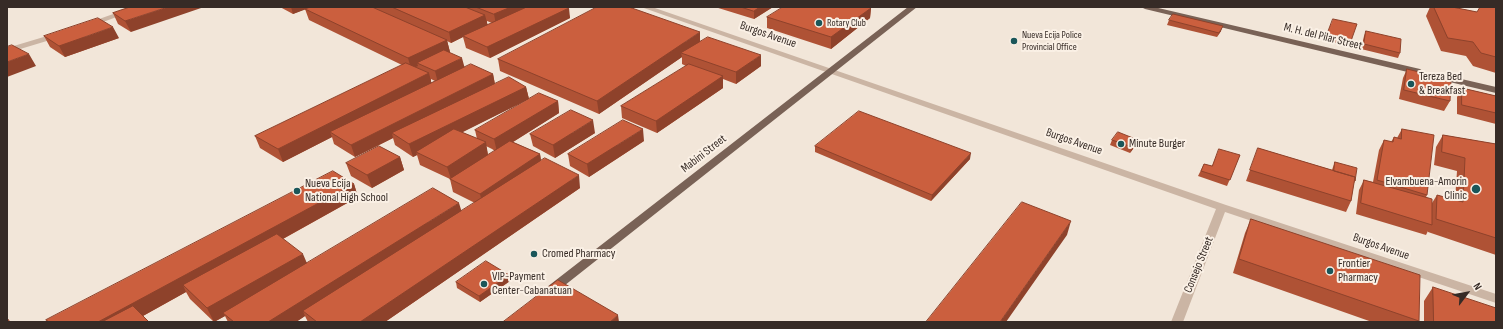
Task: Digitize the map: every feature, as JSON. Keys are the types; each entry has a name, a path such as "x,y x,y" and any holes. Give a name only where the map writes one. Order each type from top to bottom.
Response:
{"main road":[{"name":"Mabini Street","path":"542,297 913,7"},
{"name":"M. H. del Pilar Street","path":"1145,7 1496,90"}],"street":[{"path":"81,27 140,7"},
{"name":"Burgos Avenue","path":"645,7 1222,207 1496,300"},
{"path":"7,51 66,32"},
{"name":"Consejo Street","path":"1177,322 1222,207"}],"building":[{"path":"130,7 168,7 125,21 113,13"},
{"path":"311,7 372,7 447,40 408,58 305,9"},
{"path":"392,7 465,7 485,15 449,32"},
{"path":"476,7 511,7 494,14"},
{"path":"527,7 569,8 487,47 463,36"},
{"path":"597,7 629,7 700,32 597,101 498,59"},
{"path":"741,7 760,7 754,11"},
{"path":"783,7 871,8 831,37 767,17"},
{"path":"1434,7 1452,7 1477,12 1480,7 1496,7 1496,57 1481,53 1473,42 1448,38"},
{"path":"1173,14 1223,26 1219,33 1169,20"},
{"path":"98,18 113,27 59,46 44,36"},
{"path":"1333,19 1357,24 1351,41 1327,35"},
{"path":"1366,31 1401,39 1400,53 1364,44"},
{"path":"708,37 761,55 736,72 681,53"},
{"path":"12,45 29,54 7,62 7,47"},
{"path":"444,50 462,58 435,71 417,63"},
{"path":"406,63 429,73 278,149 255,136"},
{"path":"471,64 493,74 351,145 330,132"},
{"path":"689,64 723,76 656,121 621,106"},
{"path":"1407,69 1451,80 1450,101 1404,90"},
{"path":"509,77 526,87 409,144 392,133"},
{"path":"1462,88 1496,96 1496,113 1462,105"},
{"path":"539,93 558,101 494,139 475,130"},
{"path":"571,110 593,120 553,145 530,134"},
{"path":"859,111 971,153 932,195 815,146"},
{"path":"623,120 643,129 587,164 568,154"},
{"path":"454,129 486,142 447,167 416,152"},
{"path":"1402,129 1434,135 1427,195 1377,180 1384,140 1393,142 1394,137 1401,139"},
{"path":"1118,132 1138,140 1132,147 1112,140"},
{"name":"Elvambuena-Amorin Clinic","path":"1443,135 1496,144 1496,238 1436,219 1437,195 1463,202 1465,158 1442,152"},
{"path":"510,141 540,154 480,194 450,179"},
{"path":"379,146 400,157 367,175 346,163"},
{"path":"1258,148 1355,177 1351,201 1250,170"},
{"path":"1219,149 1240,155 1230,180 1201,171 1204,164 1212,166"},
{"path":"545,158 579,175 360,322 317,322 303,311"},
{"path":"1335,162 1357,168 1355,181 1355,177 1334,171"},
{"path":"333,171 354,184 98,322 49,322 46,320"},
{"path":"1364,180 1432,199 1432,225 1361,203"},
{"path":"433,188 459,203 268,322 234,322 223,313"},
{"path":"1022,202 1071,221 1000,322 926,322"},
{"path":"1251,219 1420,275 1419,321 1239,259"},
{"path":"277,234 303,254 207,308 183,285"},
{"name":"VIP-Payment Center-Cabanatuan","path":"486,261 509,275 479,296 456,282"},
{"path":"558,280 618,315 610,322 503,322"},
{"path":"1433,287 1496,308 1496,322 1434,322"},
{"path":"133,306 149,322 102,322"}],"place":[{"name":"Rotary Club","path":"819,23"},
{"name":"Nueva Ecija Police Provincial Office","path":"1014,41"},
{"name":"Tereza Bed & Breakfast","path":"1411,84"},
{"name":"Minute Burger","path":"1121,144"},
{"name":"Elvambuena-Amorin Clinic","path":"1476,189"},
{"name":"Nueva Ecija National High School","path":"297,191"},
{"name":"Cromed Pharmacy","path":"534,254"},
{"name":"Frontier Pharmacy","path":"1330,271"},
{"name":"VIP-Payment Center-Cabanatuan","path":"484,284"}]}
